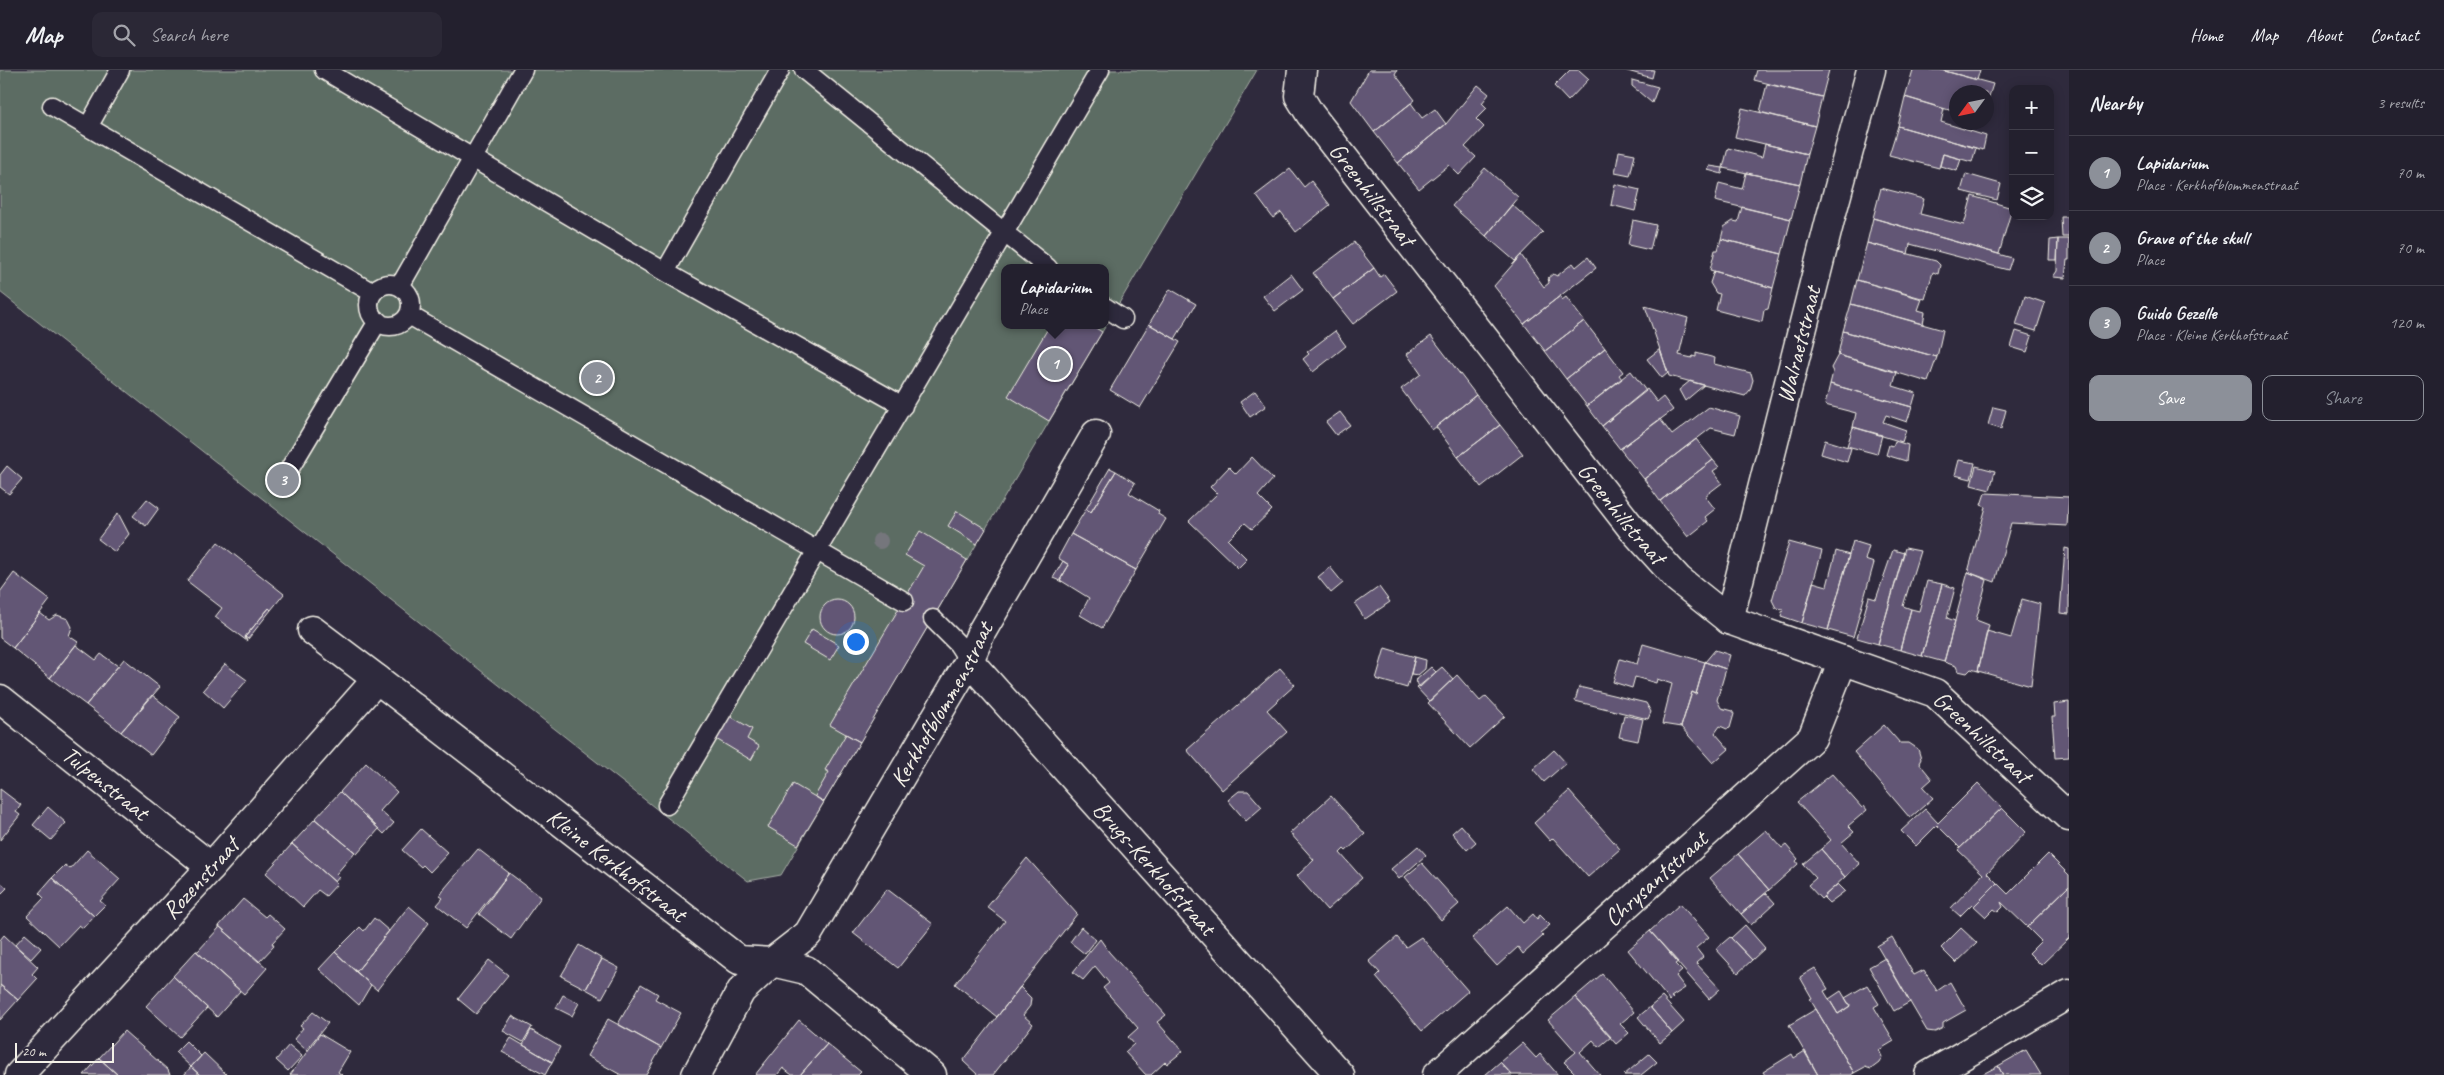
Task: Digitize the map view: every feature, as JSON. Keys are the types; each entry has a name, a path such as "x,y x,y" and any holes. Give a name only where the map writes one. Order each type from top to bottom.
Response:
{"street":[{"name":"Greenhillstraat","path":"1302,70 1299,96 1310,114 1618,511 1678,580 1729,620 1935,693 2069,817"},
{"name":"Walraetstraat","path":"1729,620 1830,220 1871,70"},
{"name":"Kerkhofblommenstraat","path":"696,1075 741,991 772,962 808,934 969,661 981,633 1096,434"},
{"name":"Kleine Kerkhofstraat","path":"312,630 739,960 772,962 806,970 932,1075"},
{"name":"Chrysantstraat","path":"1437,1075 1812,738 1843,660"},
{"name":"Brugs-Kerkhofstraat","path":"969,661 1340,1075"},
{"name":"Rozenstraat","path":"19,1075 211,867 377,679"},
{"name":"Tulpenstraat","path":"0,699 211,867"},
{"path":"1929,1075 2069,994"}],"lane":[{"path":"88,127 120,70"},
{"path":"324,70 665,272 903,406"},
{"path":"400,286 523,70"},
{"path":"665,272 780,70"},
{"path":"804,70 1043,264"},
{"path":"666,806 903,406 1097,71"},
{"path":"52,106 373,293"},
{"path":"385,284 400,286 410,298 409,315 398,324 391,326 378,321 370,308 373,293 385,284"},
{"path":"1109,310 1123,319"},
{"path":"409,315 904,601"},
{"path":"290,468 378,321"},
{"path":"933,619 947,632 969,661"}],"green space":[{"path":"0,70 1257,70 1109,320 1109,264 1001,264 1001,329 1104,329 781,875 748,881 0,292"}],"building":[{"path":"1369,70 1397,70 1395,74 1415,100 1374,132 1351,101"},
{"path":"1570,70 1579,70 1589,79 1568,101 1554,86"},
{"path":"1624,70 1654,70 1652,78"},
{"path":"1757,70 1829,70 1822,97 1754,80"},
{"path":"1913,70 1941,70 1993,84 1949,85 1949,110 1905,97"},
{"path":"1941,70 1980,70 1977,80"},
{"path":"1632,80 1658,87 1652,103 1632,86"},
{"path":"1767,84 1822,97 1815,126 1760,112"},
{"path":"1478,85 1489,94 1482,103 1487,108 1476,119 1484,127 1465,147 1476,157 1459,175 1449,165 1419,189 1398,163 1446,124"},
{"path":"1905,97 1944,109 1941,122 1949,124 1949,130 1967,130 1986,136 1983,150 1898,126"},
{"path":"1411,103 1422,118 1435,109 1446,124 1398,163 1374,132"},
{"path":"1742,108 1815,126 1807,154 1735,137"},
{"path":"1898,126 1976,148 1972,162 1943,154 1939,168 1889,155"},
{"path":"1765,144 1807,154 1800,184 1723,168 1728,148 1762,157"},
{"path":"1619,151 1635,154 1630,176 1615,173"},
{"path":"1943,154 1961,159 1957,171 1940,166"},
{"path":"1710,166 1723,168 1722,174 1708,170"},
{"path":"1485,168 1518,197 1486,236 1452,206"},
{"path":"1290,169 1304,187 1311,181 1330,205 1296,232 1281,212 1273,218 1256,195"},
{"path":"1746,173 1800,184 1791,219 1715,201 1719,183 1742,189"},
{"path":"1966,174 2001,184 1997,200 1961,191"},
{"path":"1615,184 1640,190 1635,211 1611,205"},
{"path":"1881,188 1924,199 1920,214 1964,225 1972,196 2009,207 2009,219 1999,254 1873,218"},
{"path":"1512,205 1543,232 1515,261 1486,236"},
{"path":"1742,207 1791,219 1782,254 1721,239 1724,227 1733,221 1738,222"},
{"path":"2061,217 2069,217 2069,237 2062,237"},
{"path":"1873,218 2012,258 2008,270 1910,244 1908,254 1867,243"},
{"path":"1633,220 1656,225 1650,250 1628,245"},
{"path":"1721,239 1782,254 1773,288 1710,270 1715,250 1718,250"},
{"path":"2058,239 2069,239 2069,260 2067,260 2065,278 2053,277 2057,271"},
{"path":"2058,239 2057,260 2049,260 2050,240"},
{"path":"1354,242 1374,268 1333,299 1313,273"},
{"path":"1867,243 1936,261 1940,265 1938,274 1933,272 1925,299 1857,280"},
{"path":"1521,255 1544,287 1549,283 1548,278 1553,274 1557,276 1573,263 1576,267 1588,257 1596,268 1524,324 1494,286"},
{"path":"1374,268 1380,277 1384,274 1397,291 1353,324 1333,299"},
{"path":"1714,271 1773,288 1768,309 1764,310 1762,322 1716,310 1720,294 1716,293 1710,283"},
{"path":"1291,274 1303,290 1275,311 1263,296"},
{"path":"1857,280 1922,299 1918,310 1925,312 1923,324 1851,304"},
{"path":"1170,289 1196,304 1175,339 1149,324"},
{"path":"1560,296 1562,300 1566,297 1584,321 1545,351 1524,324"},
{"path":"2025,296 2045,303 2036,331 2016,325"},
{"path":"1851,304 1943,330 1937,357 1843,331"},
{"path":"1645,306 1688,318 1679,355 1692,358 1692,356 1696,357 1696,353 1715,358 1714,364 1751,373 1753,380 1750,390 1745,396 1669,376"},
{"path":"1584,321 1605,348 1566,379 1545,351"},
{"path":"1149,324 1180,342 1140,408 1110,390"},
{"path":"1048,329 1097,329 1102,332 1049,421 1008,396"},
{"path":"1335,331 1346,346 1313,372 1303,359 1309,354 1307,352"},
{"path":"1843,331 1937,357 1928,382 1838,355"},
{"path":"2016,331 2032,336 2027,352 2011,347"},
{"path":"1431,336 1476,395 1432,430 1401,389 1421,374 1407,354"},
{"path":"1605,348 1623,372 1619,375 1622,379 1587,406 1566,379"},
{"path":"1660,349 1668,373 1662,378 1647,359"},
{"path":"1838,355 1897,372 1893,386 1916,393 1912,407 1830,384 1833,372 1831,368"},
{"path":"1631,371 1646,391 1602,426 1587,406"},
{"path":"1690,381 1704,385 1685,401 1679,390"},
{"path":"1830,384 1912,407 1907,422 1886,415 1883,422 1906,430 1902,442 1853,427 1856,413 1825,405"},
{"path":"1647,389 1657,402 1663,397 1673,410 1620,449 1602,426"},
{"path":"1255,391 1266,406 1250,417 1240,402"},
{"path":"1476,395 1500,425 1458,457 1436,427"},
{"path":"1709,407 1740,416 1735,434 1711,428 1644,479 1620,449 1660,419 1672,435"},
{"path":"1993,407 2006,410 2001,429 1988,425"},
{"path":"1340,412 1350,425 1336,435 1326,422"},
{"path":"1500,425 1523,454 1481,487 1458,457"},
{"path":"1853,427 1882,435 1877,454 1847,446"},
{"path":"1696,439 1713,460 1660,501 1644,479"},
{"path":"1825,440 1851,448 1847,462 1821,454"},
{"path":"1895,441 1908,445 1906,461 1886,455 1889,445 1893,446"},
{"path":"1252,457 1273,479 1258,496 1272,510 1252,529 1245,523 1228,540 1247,559 1238,568 1189,521 1217,494 1210,487 1229,467 1236,474"},
{"path":"1713,460 1719,467 1713,471 1722,483 1705,496 1715,509 1705,517 1708,521 1688,537 1660,501"},
{"path":"1959,460 1975,463 1971,479 1955,475"},
{"path":"7,466 22,479 9,494 0,487 0,475"},
{"path":"1976,466 1995,471 1990,490 1971,485"},
{"path":"1110,468 1116,471 1091,512 1086,509"},
{"path":"1116,471 1135,483 1129,493 1159,511 1158,514 1166,519 1136,570 1071,534 1086,509 1091,512"},
{"path":"1985,493 2069,497 2067,526 2011,523 1995,582 1968,572 1986,507 1981,505"},
{"path":"147,499 159,508 146,526 133,516"},
{"path":"957,511 986,529 977,544 948,526"},
{"path":"118,513 129,534 115,552 98,539"},
{"path":"920,531 967,560 860,742 830,725 924,566 905,555"},
{"path":"1071,534 1136,570 1102,628 1080,615 1089,598 1060,580 1069,565 1058,558"},
{"path":"1853,541 1869,546 1865,560 1874,563 1853,637 1828,630"},
{"path":"218,542 284,594 271,610 269,608 245,637 247,641 215,617 222,608 187,581"},
{"path":"1789,542 1822,551 1802,623 1781,616 1783,609 1776,608 1772,600"},
{"path":"1905,548 1920,551 1903,606 1911,609 1900,650 1878,644"},
{"path":"2065,548 2069,549 2069,614 2060,613"},
{"path":"1893,550 1904,553 1878,644 1857,638 1869,597 1876,599"},
{"path":"1836,551 1849,555 1828,630 1802,623 1813,582 1827,586"},
{"path":"1063,561 1069,565 1060,580 1062,582 1053,578"},
{"path":"1330,567 1343,583 1331,593 1318,577"},
{"path":"1968,572 1987,580 1976,620 1989,625 1978,671 1971,669 1967,673 1958,671 1956,666 1944,662"},
{"path":"14,573 50,600 13,648 0,638 0,592"},
{"path":"1927,581 1942,584 1922,656 1900,650 1911,609 1919,611"},
{"path":"1942,584 1955,588 1947,618 1955,621 1944,662 1922,656"},
{"path":"1379,587 1390,602 1365,619 1355,604"},
{"path":"2022,599 2040,604 2031,686 1978,671 1987,631 2011,638"},
{"path":"837,600 849,605 854,617 849,629 837,634 825,629 820,617 825,605"},
{"path":"269,608 271,610 248,639 245,637"},
{"path":"40,613 49,620 57,615 68,619 72,627 69,636 78,642 50,678 13,648"},
{"path":"812,629 839,645 830,660 803,644"},
{"path":"1643,644 1705,662 1696,694 1692,692 1681,727 1662,724 1672,684 1657,679 1656,683 1635,677 1632,688 1613,682 1620,659 1637,664"},
{"path":"76,645 96,660 101,654 118,666 86,705 50,678"},
{"path":"1385,648 1415,657 1407,688 1376,679"},
{"path":"1715,650 1730,655 1726,669 1705,662"},
{"path":"1415,657 1426,660 1425,669 1418,675 1411,674"},
{"path":"124,659 160,687 121,732 86,705"},
{"path":"1705,662 1726,669 1717,700 1721,708 1732,711 1734,714 1730,728 1727,729 1720,726 1715,733 1729,749 1713,763 1681,727 1692,692 1696,694"},
{"path":"225,664 247,680 223,708 203,690"},
{"path":"1431,667 1436,672 1420,687 1415,681"},
{"path":"1442,667 1453,679 1429,701 1417,688"},
{"path":"1280,668 1295,685 1267,710 1287,732 1222,790 1187,750"},
{"path":"1457,675 1480,701 1486,696 1505,716 1470,748 1428,703"},
{"path":"1579,687 1646,703 1651,712 1648,719 1575,701"},
{"path":"152,695 180,717 151,755 121,732"},
{"path":"2069,702 2069,757 2055,758 2052,717 2055,717 2054,704"},
{"path":"1624,715 1643,719 1638,741 1619,737"},
{"path":"730,716 752,729 747,739 759,746 751,760 716,739"},
{"path":"1884,725 1900,743 1909,743 1918,749 1921,759 1919,763 1932,779 1923,787 1933,798 1910,818 1854,752"},
{"path":"846,734 860,742 824,802 815,796 829,772 825,770"},
{"path":"1554,750 1566,763 1544,782 1533,769"},
{"path":"366,763 397,792 380,811 394,823 384,834 340,792"},
{"path":"1832,774 1862,808 1864,806 1867,810 1848,826 1854,832 1841,843 1860,864 1845,877 1821,849 1831,840 1797,802"},
{"path":"1978,783 2002,808 1960,848 1937,825 1916,846 1901,831 1925,809 1938,823"},
{"path":"793,784 824,802 798,845 768,827"},
{"path":"0,789 21,805 16,812 20,815 0,840"},
{"path":"1239,791 1248,791 1262,807 1246,821 1228,800"},
{"path":"1569,791 1620,849 1588,877 1553,838 1550,841 1534,823"},
{"path":"340,792 379,829 357,854 315,819"},
{"path":"1331,796 1365,834 1346,851 1344,849 1340,853 1362,878 1327,910 1297,876 1314,860 1290,833"},
{"path":"48,807 66,823 51,840 33,825"},
{"path":"2002,808 2026,832 1987,873 1997,883 1974,906 1972,904 1960,916 1951,908 1983,874 1958,850"},
{"path":"315,819 355,852 336,874 339,877 335,882 292,844"},
{"path":"1461,825 1476,842 1467,850 1452,833"},
{"path":"421,829 448,853 430,872 423,865 421,867 402,850"},
{"path":"1766,830 1782,848 1786,845 1798,859 1796,861 1798,864 1769,890 1738,854"},
{"path":"292,844 337,884 326,896 318,890 303,907 266,873"},
{"path":"1418,846 1426,855 1399,879 1391,869"},
{"path":"478,849 509,873 466,928 437,905 443,898 440,896 445,888"},
{"path":"1821,849 1845,877 1821,899 1808,885 1816,878 1803,864"},
{"path":"87,850 120,879 100,901 105,905 94,916 52,878 65,865 70,869"},
{"path":"1738,854 1769,890 1741,914 1710,878"},
{"path":"2048,854 2069,875 2069,886 2027,927 2001,902 2003,907 1998,912 1994,909 1986,917 1974,906 1997,883 2008,894"},
{"path":"1027,858 1077,914 997,1017 955,984 1005,921 987,907"},
{"path":"1422,863 1459,904 1441,920 1405,877"},
{"path":"509,873 541,897 511,939 479,914"},
{"path":"52,878 94,916 83,928 79,925 59,946 27,916 44,898 39,893"},
{"path":"0,882 7,888 0,895"},
{"path":"1838,884 1845,891 1829,903 1823,897"},
{"path":"2069,886 2069,938 2041,965 2029,953 2041,941 2027,927"},
{"path":"887,889 933,924 898,968 853,933"},
{"path":"1766,893 1775,903 1751,925 1741,914"},
{"path":"243,899 265,917 268,914 285,929 272,943 274,946 259,962 219,926"},
{"path":"1680,904 1709,937 1696,948 1703,957 1696,963 1720,989 1709,999 1650,931"},
{"path":"409,906 429,923 377,990 356,972"},
{"path":"1508,906 1523,923 1533,914 1537,919 1540,915 1550,925 1540,933 1543,936 1523,954 1518,947 1497,966 1472,938"},
{"path":"374,918 389,931 356,972 335,952 360,927 364,931"},
{"path":"1745,925 1765,948 1752,960 1731,938"},
{"path":"219,926 267,968 244,994 196,951"},
{"path":"1081,927 1096,940 1085,954 1070,942"},
{"path":"1961,928 1977,943 1956,963 1941,948"},
{"path":"1650,931 1678,962 1675,964 1682,971 1676,976 1685,988 1671,997 1673,998 1670,1001 1628,950"},
{"path":"25,934 41,948 31,959 15,945"},
{"path":"4,935 38,967 32,974 37,979 18,1000 0,985 0,940"},
{"path":"1397,937 1406,947 1421,937 1468,991 1422,1031 1376,977 1380,973 1369,961"},
{"path":"1730,937 1752,960 1738,973 1716,949"},
{"path":"1892,937 1914,975 1924,970 1937,991 1950,982 1966,1010 1943,1023 1943,1028 1935,1032 1927,1031 1877,946"},
{"path":"1100,939 1109,952 1166,1015 1157,1022 1183,1051 1167,1064 1165,1062 1151,1075 1146,1075 1125,1052 1134,1044 1128,1037 1138,1028 1103,988 1109,983 1095,966 1083,980 1073,972"},
{"path":"579,945 602,959 586,989 561,976"},
{"path":"196,951 240,991 217,1017 173,976"},
{"path":"335,952 371,985 359,1005 319,969"},
{"path":"1885,958 1910,1002 1894,1011 1869,967"},
{"path":"602,959 619,968 602,998 586,989"},
{"path":"489,960 508,975 476,1014 458,999"},
{"path":"1815,968 1828,989 1824,991 1838,1014 1850,1006 1845,998 1867,985 1879,1004 1874,1007 1894,1041 1879,1050 1882,1057 1879,1063 1871,1069 1865,1067 1854,1073 1810,999 1812,998 1800,977"},
{"path":"1602,974 1634,1012 1620,1024 1629,1033 1616,1044 1575,997"},
{"path":"173,976 207,1008 180,1037 146,1006"},
{"path":"641,984 658,994 655,999 681,1013 661,1048 618,1024"},
{"path":"0,985 18,1000 0,1020"},
{"path":"1020,987 1031,998 1030,1006 1023,1015 1033,1024 993,1075 978,1075 963,1061"},
{"path":"1841,991 1850,1006 1838,1014 1829,999"},
{"path":"563,995 579,1003 572,1016 556,1008"},
{"path":"1575,997 1611,1037 1599,1047 1593,1040 1580,1052 1600,1075 1577,1075 1564,1062 1576,1052 1548,1020"},
{"path":"1662,997 1684,1022 1672,1033 1650,1007"},
{"path":"1650,1007 1672,1033 1660,1043 1638,1017"},
{"path":"1816,1009 1854,1073 1851,1075 1818,1075 1789,1025"},
{"path":"313,1012 328,1023 306,1050 294,1039 303,1028 300,1026"},
{"path":"512,1016 532,1027 523,1042 503,1031"},
{"path":"608,1019 661,1048 646,1075 621,1075 587,1056"},
{"path":"799,1020 827,1044 800,1075 792,1075 783,1068 777,1075 755,1075"},
{"path":"531,1030 560,1047 552,1062 523,1045"},
{"path":"124,1031 168,1070 170,1075 118,1075 99,1058"},
{"path":"320,1034 350,1052 338,1072 342,1075 290,1075"},
{"path":"511,1038 552,1062 545,1075 502,1052"},
{"path":"186,1041 201,1056 191,1067 175,1052"},
{"path":"1522,1043 1536,1058 1540,1054 1558,1075 1512,1075 1500,1062"},
{"path":"827,1044 861,1072 858,1075 800,1075"},
{"path":"289,1045 302,1056 288,1071 276,1060"},
{"path":"2026,1050 2041,1075 2003,1075 1998,1066"},
{"path":"1805,1051 1818,1075 1765,1075 1763,1072 1792,1054 1794,1058"},
{"path":"204,1053 227,1075 200,1075 191,1067"},
{"path":"1649,1054 1657,1062 1641,1075 1624,1075"},
{"path":"99,1058 118,1075 84,1075"},
{"path":"1500,1062 1512,1075 1485,1075"},
{"path":"1998,1066 2003,1075 1981,1075"},
{"path":"191,1067 200,1075 184,1075"}],"place":[{"name":"Lapidarium","path":"1055,364"},
{"name":"Grave of the skull","path":"597,378"},
{"name":"Guido Gezelle","path":"283,480"}]}
